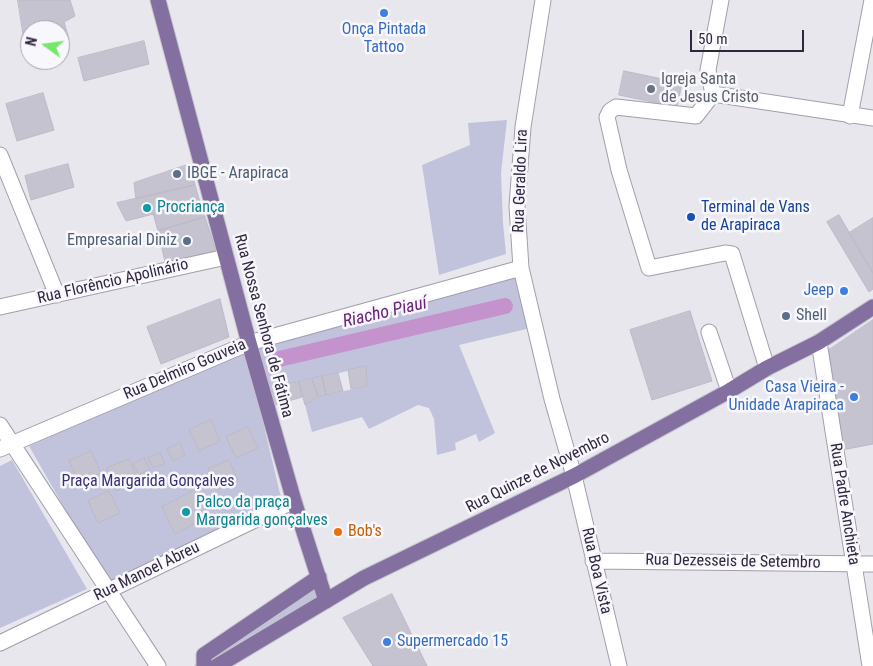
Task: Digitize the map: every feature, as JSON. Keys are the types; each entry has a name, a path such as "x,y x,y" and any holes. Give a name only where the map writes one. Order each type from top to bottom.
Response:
{"main road":[{"name":"Rua Nossa Senhora de Fátima","path":"158,0 249,343 294,502 326,601"},
{"name":"Rua Quinze de Novembro","path":"217,666 364,578 574,476 729,391 767,368 819,342 873,307"},
{"path":"200,662 319,577"}],"street":[{"name":"Rua Geraldo Lira","path":"543,0 522,127 517,206 521,268 552,399 574,476"},
{"path":"721,0 708,70 713,94 696,116 616,107 610,110 607,117 619,170 649,268 725,253 732,254 767,368"},
{"path":"850,116 872,0"},
{"path":"713,94 873,118"},
{"path":"0,156 58,295"},
{"name":"Rua Florêncio Apolinário","path":"0,307 226,257"},
{"name":"Rua Delmiro Gouveia","path":"6,447 249,343 521,268"},
{"path":"709,332 729,391"},
{"name":"Rua Padre Anchieta","path":"819,342 870,666"},
{"path":"0,424 6,447 109,590 158,666"},
{"name":"Rua Boa Vista","path":"574,476 619,666"},
{"name":"Rua Manoel Abreu","path":"0,642 294,502"},
{"name":"Rua Dezesseis de Setembro","path":"594,560 873,564"}],"green space":[{"path":"507,120 501,173 506,254 439,275 422,165 470,145 468,123"},
{"path":"521,268 535,327 459,345 495,433 479,442 476,434 455,443 456,450 437,455 434,419 429,408 418,405 369,429 362,417 312,432 305,405 318,397 366,386 366,367 262,390 249,343"},
{"name":"Praça Margarida Gonçalves","path":"246,351 284,510 110,588 29,446"},
{"path":"12,460 87,589 0,628 0,466"},
{"path":"319,577 326,601 217,666 194,666 204,655"}],"building":[{"path":"18,0 70,0 75,16 68,20 21,20"},
{"path":"144,41 149,64 84,81 78,58"},
{"name":"Igreja Santa de Jesus Cristo","path":"624,71 682,83 677,107 619,95"},
{"path":"43,93 54,130 17,141 6,104"},
{"path":"68,164 74,187 31,200 25,176"},
{"name":"IBGE - Arapiraca","path":"190,164 195,185 136,199 134,183"},
{"name":"Procriança","path":"195,185 200,202 126,221 117,203"},
{"path":"200,202 205,217 158,231 153,213"},
{"path":"839,215 873,273 873,289 869,292 827,222"},
{"name":"Empresarial Diniz","path":"205,217 216,251 166,266 158,231"},
{"path":"873,218 873,273 849,233"},
{"path":"220,299 229,337 161,364 147,327"},
{"path":"690,311 712,381 652,400 630,330"},
{"name":"Casa Vieira - Unidade Arapiraca","path":"873,320 873,444 842,450 829,350"},
{"path":"366,366 367,386 351,389 348,370"},
{"path":"338,373 343,391 326,395 322,376"},
{"path":"322,376 326,395 318,397 312,379"},
{"path":"312,379 318,397 305,405 299,382"},
{"path":"299,382 302,397 272,406 268,389"},
{"path":"211,420 220,441 199,451 189,430"},
{"path":"248,427 258,448 236,458 226,437"},
{"path":"180,443 185,455 173,461 167,449"},
{"path":"91,451 101,473 79,484 69,461"},
{"path":"160,453 165,464 153,468 148,458"},
{"path":"144,458 150,469 139,475 133,464"},
{"path":"129,459 138,481 116,491 107,468"},
{"path":"229,460 238,480 217,490 208,469"},
{"name":"Palco da praça Margarida gonçalves","path":"197,489 209,516 175,534 162,507"},
{"path":"109,491 120,513 98,523 88,501"},
{"name":"Supermercado 15","path":"392,594 427,666 373,666 343,618"}],"waterway":[{"name":"Riacho Piauí","path":"275,360 505,306"}],"place":[{"name":"Onça Pintada Tattoo","path":"384,13"},
{"name":"Igreja Santa de Jesus Cristo","path":"651,89"},
{"name":"IBGE - Arapiraca","path":"177,174"},
{"name":"Procriança","path":"147,208"},
{"name":"Terminal de Vans de Arapiraca","path":"691,217"},
{"name":"Empresarial Diniz","path":"187,241"},
{"name":"Jeep","path":"844,291"},
{"name":"Shell","path":"786,316"},
{"name":"Casa Vieira - Unidade Arapiraca","path":"854,397"},
{"name":"Palco da praça Margarida gonçalves","path":"186,512"},
{"name":"Bob's","path":"338,532"},
{"name":"Supermercado 15","path":"387,642"}]}
